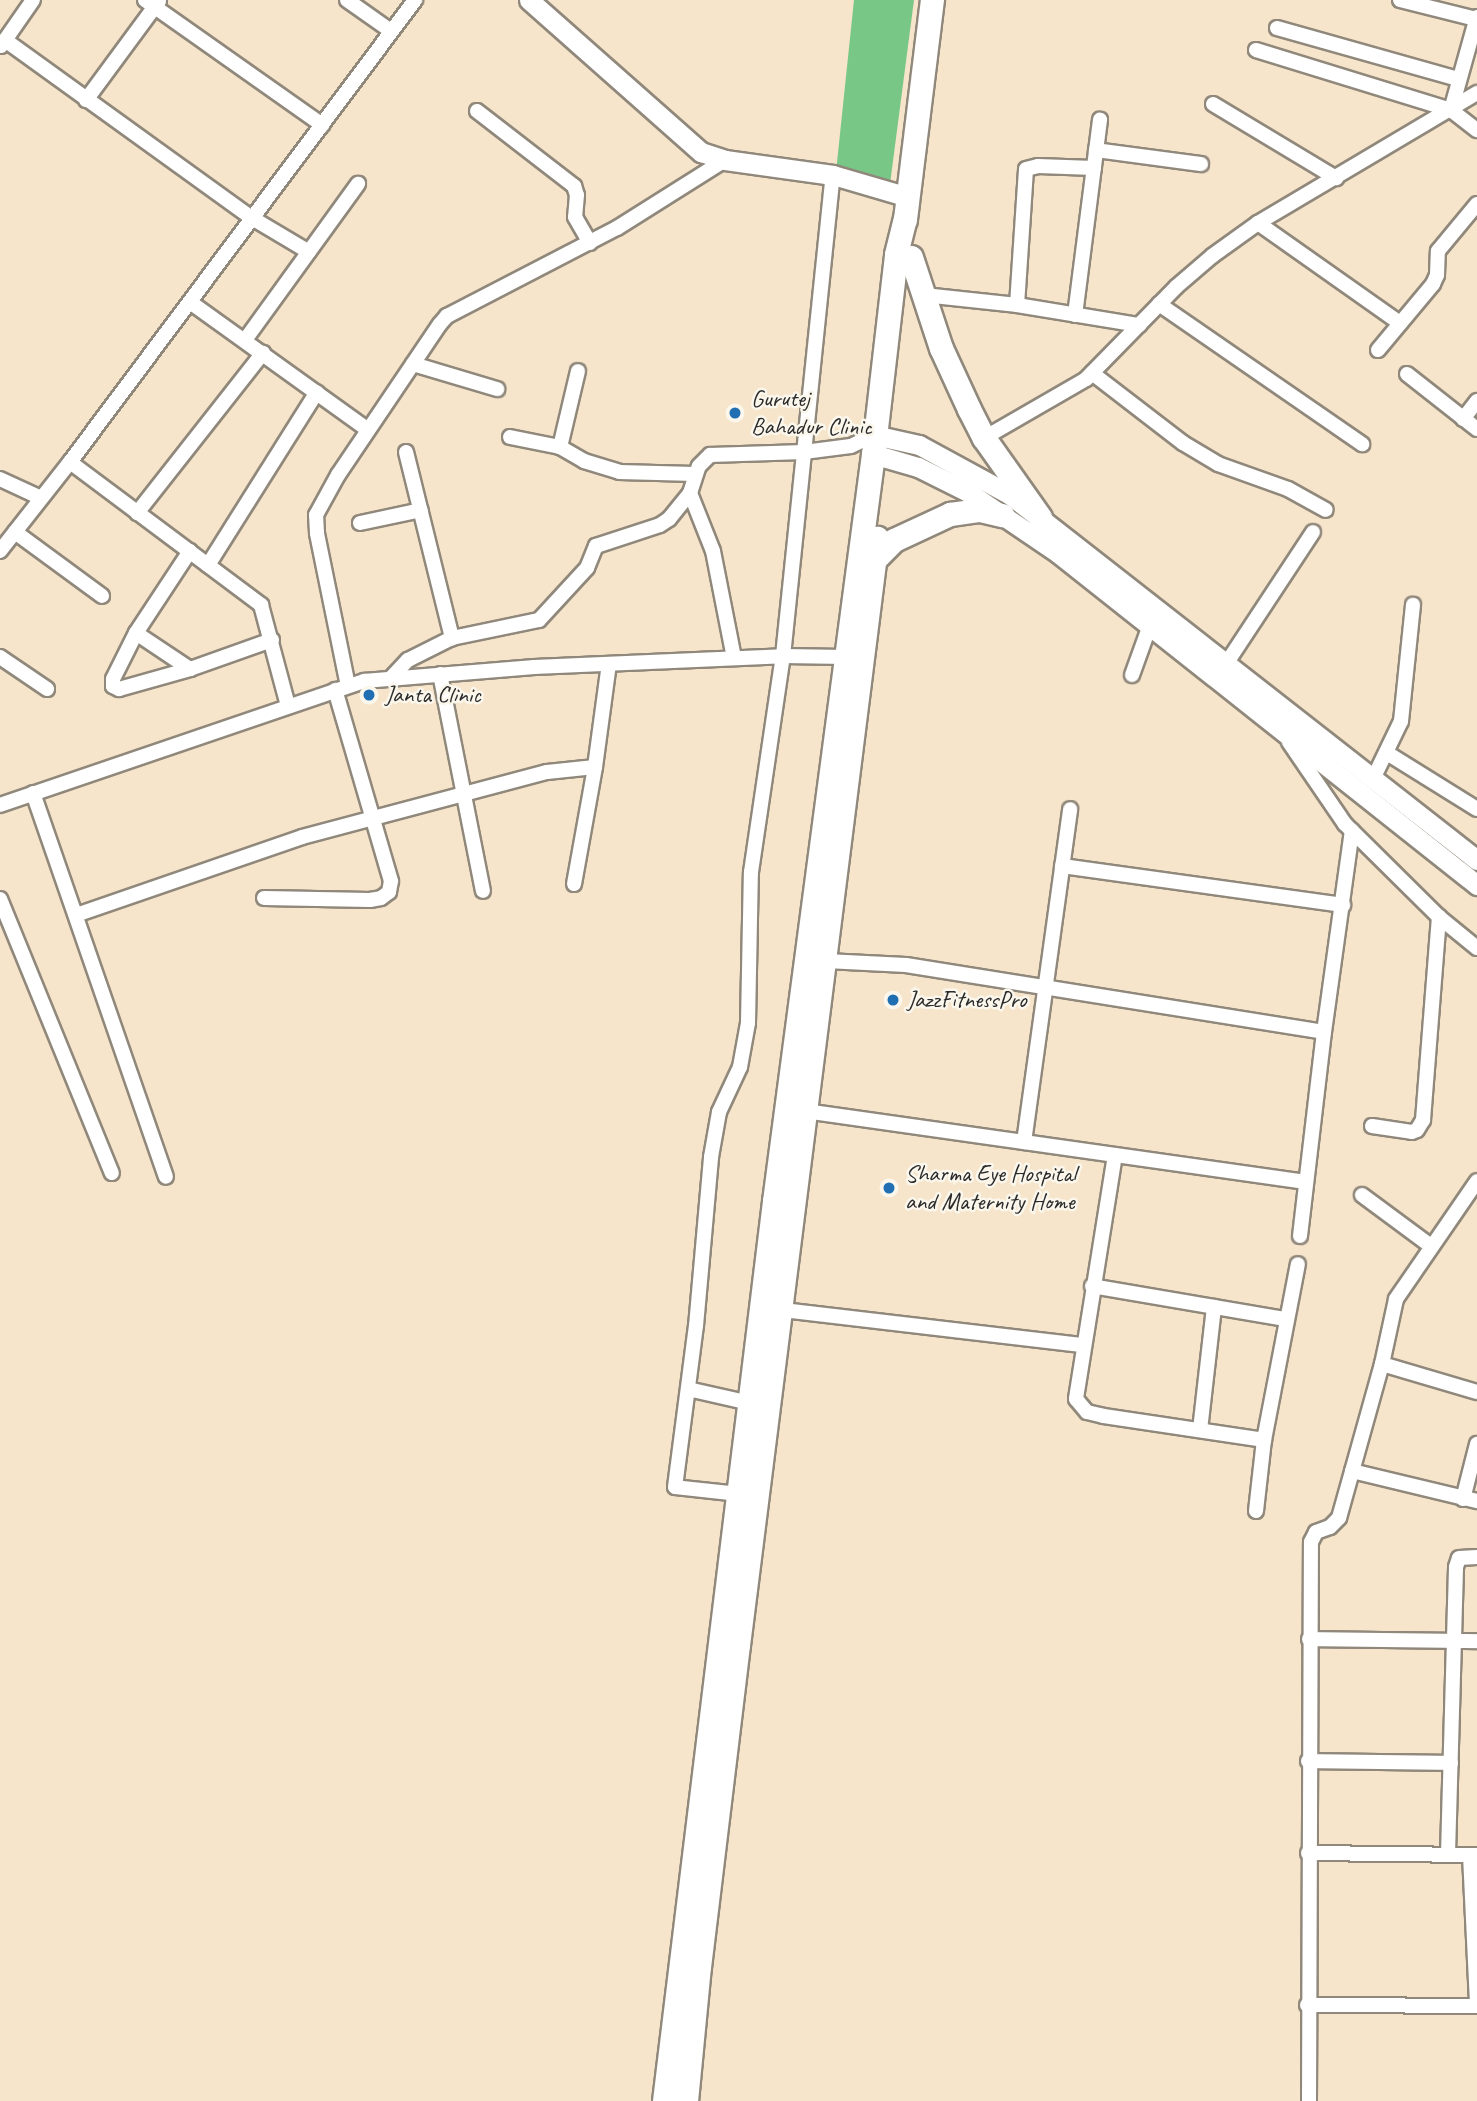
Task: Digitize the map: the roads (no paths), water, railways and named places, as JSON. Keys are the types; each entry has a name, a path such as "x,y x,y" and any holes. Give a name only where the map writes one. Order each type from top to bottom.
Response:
{"main road":[{"path":"664,2101 750,1403 770,1309 805,1111 826,961 875,559 896,254 907,208 932,0"},
{"path":"687,2101 770,1309 846,657 911,257 907,208"},
{"path":"911,257 941,348 984,438 1040,517"},
{"path":"875,559 894,540 950,514 980,510 1002,515"}],"street":[{"path":"33,0 3,43 252,218 309,252"},
{"path":"347,0 391,31"},
{"path":"0,551 70,462 415,0"},
{"path":"529,0 701,152 725,160 833,175 907,208"},
{"path":"1399,0 1477,18 1451,110"},
{"path":"86,100 153,2 322,125"},
{"path":"1278,28 1460,79"},
{"path":"1256,50 1451,110 1477,130"},
{"path":"984,438 1092,373 1159,304 1212,256 1258,223 1477,93"},
{"path":"1213,104 1336,178"},
{"path":"477,111 574,186 577,195 575,217 590,243"},
{"path":"1075,315 1100,120"},
{"path":"1096,150 1201,164"},
{"path":"264,898 381,898 389,892 391,881 372,818 341,688 317,533 316,515 320,503 447,316 590,243 725,160"},
{"path":"1017,305 1026,169 1038,166 1094,168"},
{"path":"739,1494 675,1487 688,1389 711,1157 719,1112 736,1081 744,1051 751,872 783,656 833,175"},
{"path":"245,340 358,184"},
{"path":"1378,350 1433,284 1437,275 1438,251 1477,204"},
{"path":"1258,223 1400,323"},
{"path":"924,295 1017,305 1139,325"},
{"path":"190,302 368,430"},
{"path":"1159,304 1362,444"},
{"path":"137,513 263,353"},
{"path":"413,364 497,389"},
{"path":"560,447 578,371"},
{"path":"1092,373 1171,434 1218,464 1289,489 1326,510"},
{"path":"1407,374 1477,429"},
{"path":"208,565 317,392"},
{"path":"1463,419 1477,401"},
{"path":"510,437 560,447 584,461 620,472 695,474"},
{"path":"390,678 408,660 452,638 540,620 587,568 596,545 660,525 670,519 690,493 695,474 703,460 710,455 804,452 851,446 919,445 965,467 1040,517 1063,545 1150,625 1477,885"},
{"path":"881,446 968,492 1002,515 1063,545 1226,664 1477,860"},
{"path":"406,452 452,638"},
{"path":"70,462 261,605 288,706"},
{"path":"0,479 41,498"},
{"path":"690,493 713,551 734,658"},
{"path":"360,523 421,510"},
{"path":"15,532 102,596"},
{"path":"1226,664 1313,532"},
{"path":"190,551 136,633 113,679 116,688 190,669 272,640"},
{"path":"1373,779 1401,721 1413,605"},
{"path":"1132,675 1150,625"},
{"path":"136,633 190,669"},
{"path":"0,656 47,689"},
{"path":"0,805 341,688 390,678 609,663 783,656 846,657"},
{"path":"573,884 609,663"},
{"path":"440,674 483,891"},
{"path":"1280,729 1345,824 1439,916 1477,948"},
{"path":"1387,753 1477,809"},
{"path":"76,915 302,837 547,772 594,767"},
{"path":"33,793 166,1177"},
{"path":"1024,1142 1070,808"},
{"path":"1300,1237 1324,1032 1352,831"},
{"path":"1062,866 1343,905"},
{"path":"0,899 112,1173"},
{"path":"1372,1126 1412,1132 1417,1130 1423,1120 1439,916"},
{"path":"826,961 906,965 1324,1032"},
{"path":"805,1111 1306,1181"},
{"path":"1115,1154 1075,1390 1076,1399 1087,1412 1264,1440"},
{"path":"1309,2101 1308,1639 1311,1542 1316,1532 1330,1527 1339,1518 1382,1364 1396,1299 1477,1181"},
{"path":"1362,1195 1431,1246"},
{"path":"1256,1511 1264,1440 1298,1264"},
{"path":"1092,1286 1286,1319"},
{"path":"1200,1430 1214,1307"},
{"path":"770,1309 1083,1345"},
{"path":"1382,1364 1477,1392"},
{"path":"688,1389 750,1403"},
{"path":"1352,1471 1470,1500 1477,1444"},
{"path":"1448,1854 1456,1561 1464,1556 1477,1557"},
{"path":"1308,1639 1477,1641"},
{"path":"1308,1761 1451,1763"},
{"path":"1307,2005 1477,2006 1474,1855 1308,1853"}],"place":[{"name":"Gurutej Bahadur Clinic","path":"735,413"},
{"name":"Janta Clinic","path":"369,695"},
{"name":"JazzFitnessPro","path":"893,1000"},
{"name":"Sharma Eye Hospital and Maternity Home","path":"889,1188"}]}
